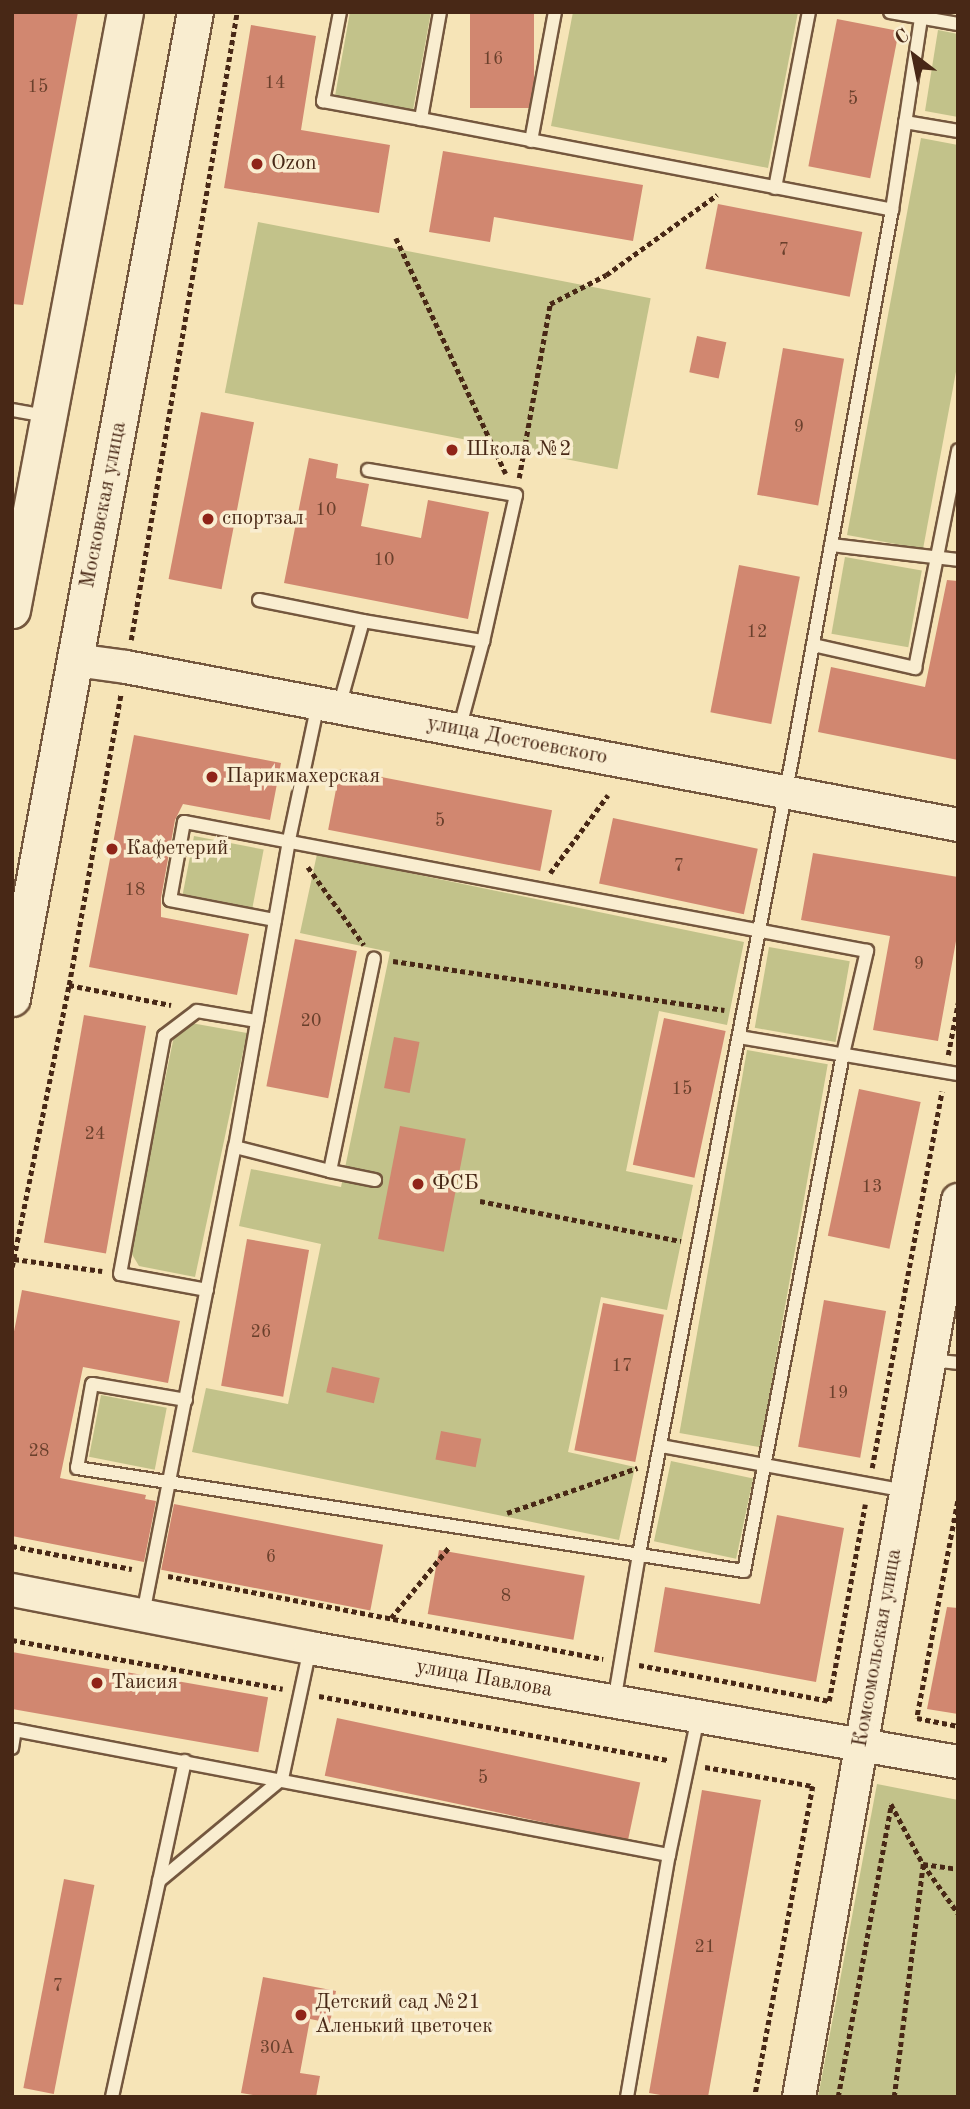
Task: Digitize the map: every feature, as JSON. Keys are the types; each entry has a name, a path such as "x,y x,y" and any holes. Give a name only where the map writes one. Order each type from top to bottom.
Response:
{"main road":[{"path":"12,610 125,12"},
{"name":"Московская улица","path":"12,998 195,12"}],"street":[{"name":"улица Достоевского","path":"75,660 126,667 958,825"},
{"name":"Комсомольская улица","path":"799,2097 906,1491 944,1361 958,1200"},
{"name":"улица Павлова","path":"12,1590 310,1648 958,1762"}],"lane":[{"path":"340,12 323,101 892,210"},
{"path":"421,119 440,12"},
{"path":"531,141 555,12"},
{"path":"775,188 809,12"},
{"path":"890,12 921,15 958,24"},
{"path":"614,1703 639,1554 813,645 892,210 921,15"},
{"path":"905,122 958,131"},
{"path":"12,410 48,416"},
{"path":"813,645 915,668 958,450"},
{"path":"368,470 516,495 483,641 459,730"},
{"path":"831,545 958,560"},
{"path":"259,600 483,641"},
{"path":"143,1614 235,1147 289,840 328,705 363,621"},
{"path":"186,1400 92,1384 77,1468 744,1571 843,1054 867,951 184,822 170,900 275,920"},
{"path":"330,1171 374,958"},
{"path":"207,1290 120,1274 164,1036 197,1011 257,1021"},
{"path":"739,1037 951,1073"},
{"path":"235,1147 375,1180"},
{"path":"661,1446 906,1491"},
{"path":"159,1881 282,1779 310,1648"},
{"path":"627,2097 669,1855 698,1717"},
{"path":"12,1748 15,1730 669,1855"},
{"path":"112,2097 185,1761"}],"path":[{"path":"516,495 550,304 606,275 737,180"},
{"path":"396,238 516,495"},
{"path":"539,889 608,795"},
{"path":"289,840 374,958 743,1013"},
{"path":"69,985 197,1011"},
{"path":"12,1546 829,1701 869,1484 951,1073 958,1003"},
{"path":"480,1201 699,1244"},
{"path":"14,1259 120,1274"},
{"path":"958,1501 918,1718 958,1726"},
{"path":"12,1640 813,1786 755,2097"},
{"path":"838,2097 891,1804 923,1864 958,1913"},
{"path":"923,1864 958,1869"},
{"path":"894,2097 923,1864"}],"green space":[{"path":"350,12 431,12 413,110 335,96"},
{"path":"573,12 798,12 768,168 551,126"},
{"path":"938,30 958,34 958,117 925,111"},
{"path":"921,138 958,145 958,361 923,549 847,535"},
{"path":"258,222 651,298 617,469 225,393"},
{"path":"845,557 922,571 908,647 831,634"},
{"path":"194,836 264,850 252,907 183,894"},
{"path":"317,854 744,942 727,1025 659,1011 626,1171 693,1185 667,1310 601,1297 568,1452 635,1467 619,1540 192,1452 206,1388 288,1404 321,1244 239,1226 251,1169 341,1187 390,952 300,933"},
{"path":"769,947 850,961 836,1042 755,1028"},
{"path":"191,1023 247,1033 195,1277 139,1266 130,1251 174,1036"},
{"path":"747,1050 828,1064 760,1447 679,1433"},
{"path":"101,1395 167,1408 155,1470 89,1457"},
{"path":"671,1461 753,1478 736,1559 654,1541"},
{"path":"877,1784 958,1800 958,2097 818,2097"}],"building":[{"path":"12,12 78,12 23,305 12,304"},
{"path":"470,12 534,12 534,108 470,108"},
{"path":"837,19 899,31 870,178 808,166"},
{"path":"251,25 316,36 301,130 390,145 379,213 224,188"},
{"path":"443,151 643,185 633,241 494,217 490,242 429,232"},
{"path":"718,204 862,232 850,297 705,269"},
{"path":"697,336 726,342 719,378 689,372"},
{"path":"783,348 844,359 818,506 757,495"},
{"name":"спортзал","path":"201,412 254,422 222,589 169,579"},
{"path":"309,458 338,464 336,478 369,484 361,526 421,538 428,500 489,512 468,619 284,583"},
{"path":"739,565 800,577 771,724 710,712"},
{"path":"947,580 958,581 958,760 818,732 831,667 925,687"},
{"path":"134,735 281,763 270,820 183,804 175,820 161,898 161,917 249,934 237,995 89,967"},
{"path":"340,769 552,810 540,871 328,830"},
{"path":"613,818 758,849 744,914 599,884"},
{"path":"813,853 958,877 958,930 938,1041 873,1030 890,936 801,920"},
{"path":"295,939 357,951 328,1098 266,1086"},
{"path":"84,1015 146,1026 106,1253 44,1242"},
{"path":"664,1018 726,1031 694,1178 633,1165"},
{"path":"394,1037 420,1042 410,1093 384,1088"},
{"path":"859,1089 921,1102 889,1249 828,1236"},
{"name":"ФСБ","path":"400,1126 466,1139 444,1252 378,1239"},
{"path":"247,1239 309,1250 283,1397 221,1386"},
{"path":"22,1290 180,1321 168,1383 83,1367 60,1478 146,1495 145,1499 156,1501 144,1562 12,1536 12,1342"},
{"path":"824,1300 886,1311 860,1458 798,1447"},
{"path":"603,1303 664,1315 635,1462 574,1450"},
{"path":"332,1367 380,1378 374,1403 326,1392"},
{"path":"441,1431 481,1439 476,1467 435,1459"},
{"path":"174,1504 383,1545 370,1610 161,1570"},
{"path":"777,1515 844,1528 816,1682 654,1652 665,1587 760,1604"},
{"path":"439,1550 585,1576 573,1640 428,1614"},
{"path":"947,1607 958,1608 958,1714 927,1709"},
{"path":"12,1652 268,1697 258,1752 12,1709"},
{"path":"337,1718 640,1782 628,1840 325,1776"},
{"path":"702,1790 761,1800 708,2097 672,2097 649,2093"},
{"path":"64,1879 94,1885 54,2094 23,2088"},
{"path":"263,1977 336,1991 330,2023 310,2019 300,2073 320,2076 316,2097 264,2097 241,2093"}],"place":[{"name":"Ozon","path":"257,164"},
{"name":"Школа №2","path":"452,450"},
{"name":"спортзал","path":"208,519"},
{"name":"Парикмахерская","path":"212,777"},
{"name":"Кафетерий","path":"112,849"},
{"name":"ФСБ","path":"418,1184"},
{"name":"Таисия","path":"97,1683"},
{"name":"Детский сад №21 Аленький цветочек","path":"301,2015"}]}
